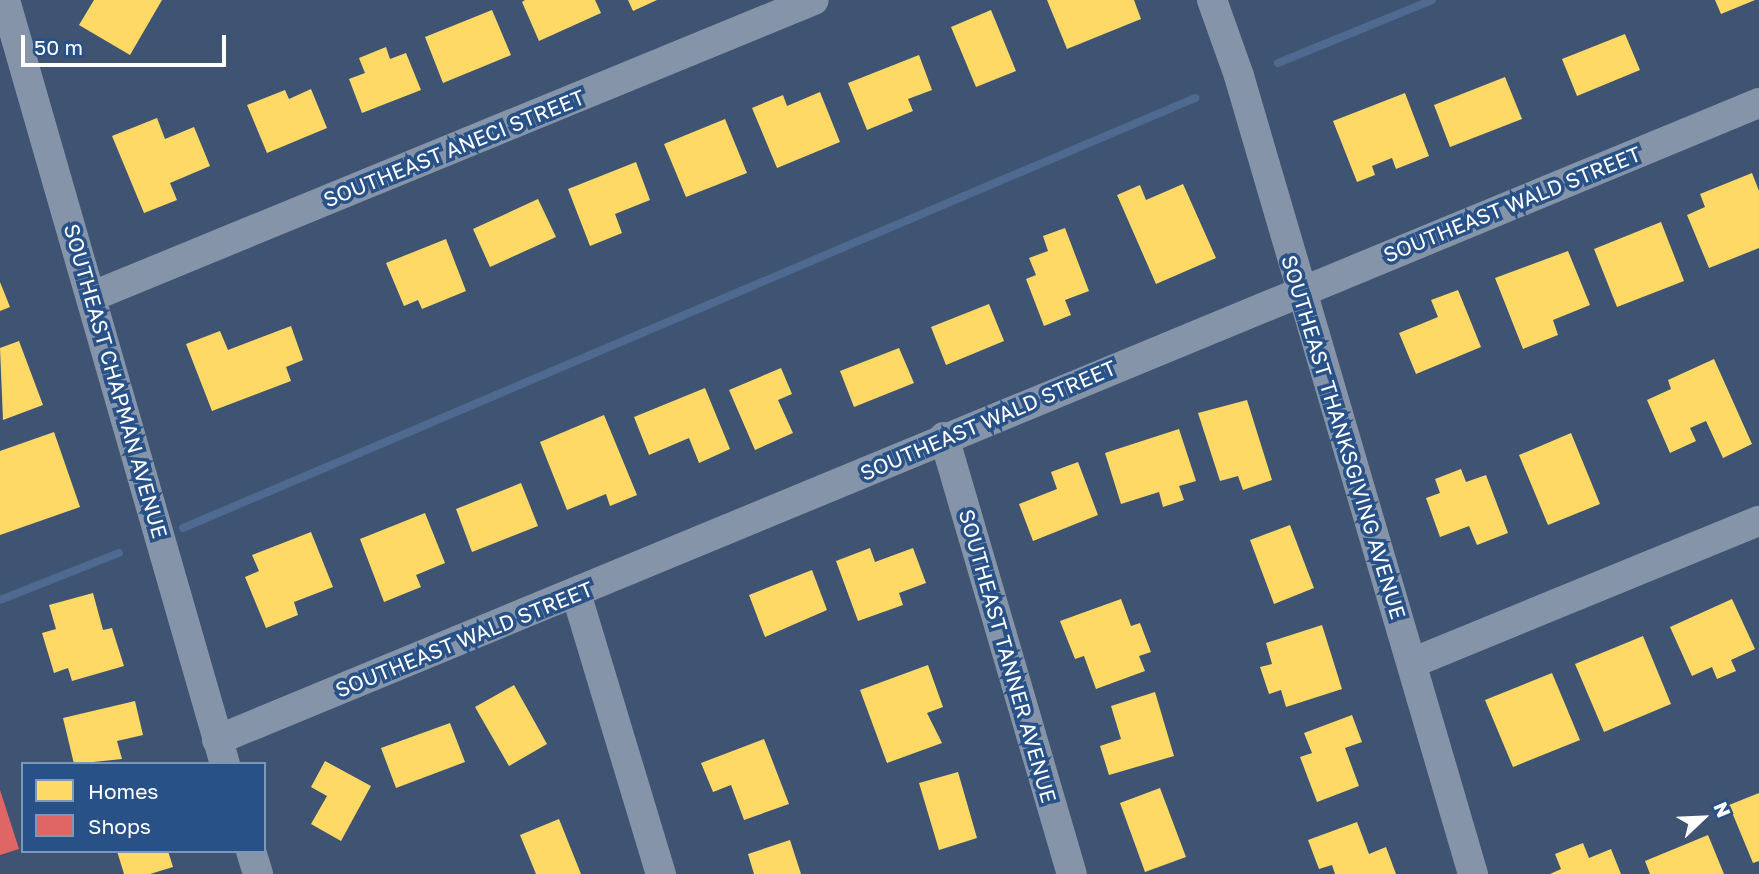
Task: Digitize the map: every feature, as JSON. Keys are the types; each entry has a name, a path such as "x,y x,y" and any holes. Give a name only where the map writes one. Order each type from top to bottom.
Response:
{"street":[{"name":"SOUTHEAST CHAPMAN AVENUE","path":"5,0 93,296 221,752"},
{"name":"SOUTHEAST ANECI STREET","path":"93,296 814,0"},
{"name":"SOUTHEAST THANKSGIVING AVENUE","path":"1212,0 1239,76 1300,292 1473,874"},
{"name":"SOUTHEAST WALD STREET","path":"221,752 576,593 944,437 1759,103"},
{"name":"SOUTHEAST TANNER AVENUE","path":"944,437 1072,874"},
{"path":"1412,663 1759,521"},
{"path":"576,593 661,874"},
{"path":"252,853 258,874"}],"building: Homes":[{"path":"94,0 162,0 130,55 79,25"},
{"path":"595,0 601,13 539,41 522,2"},
{"path":"628,0 657,0 633,11"},
{"path":"1047,0 1134,0 1141,19 1067,49"},
{"path":"1715,0 1755,0 1721,14"},
{"path":"492,10 511,55 443,83 425,37"},
{"path":"991,10 1016,71 976,87 951,27"},
{"path":"1625,34 1640,70 1577,96 1562,59"},
{"path":"386,47 390,59 406,53 421,90 362,113 349,79 365,73 359,58"},
{"path":"919,55 932,90 908,99 913,111 867,130 848,83"},
{"path":"1505,77 1522,119 1450,147 1434,105"},
{"path":"311,89 327,128 267,153 247,105 285,90 289,99"},
{"path":"820,92 840,142 777,168 752,108 783,95 787,106"},
{"path":"1405,93 1429,156 1396,169 1392,158 1372,166 1375,175 1357,182 1333,121"},
{"path":"157,118 165,139 194,127 210,166 170,183 177,200 144,213 112,136"},
{"path":"725,119 747,173 686,197 664,144"},
{"path":"636,162 650,200 615,214 622,233 590,246 568,189"},
{"path":"1752,173 1759,191 1759,248 1709,268 1687,215 1705,207 1700,194"},
{"path":"1183,184 1216,258 1156,284 1117,195 1140,185 1146,200"},
{"path":"538,199 556,237 490,267 473,229"},
{"path":"1661,222 1684,281 1617,307 1594,249"},
{"path":"1065,228 1089,291 1065,300 1071,315 1044,326 1026,279 1036,275 1029,258 1048,251 1043,236"},
{"path":"446,239 466,291 422,309 418,300 404,306 386,263"},
{"path":"1568,251 1590,305 1553,320 1558,335 1523,349 1495,278"},
{"path":"0,282 10,307 0,311"},
{"path":"1458,290 1481,347 1416,374 1399,333 1438,317 1431,300"},
{"path":"989,304 1004,341 946,365 931,327"},
{"path":"291,326 303,360 286,367 291,381 212,411 186,344 220,331 228,350"},
{"path":"19,341 43,405 3,420 0,348"},
{"path":"899,348 914,383 854,407 840,371"},
{"path":"1714,359 1752,444 1723,458 1706,421 1690,428 1696,441 1670,453 1647,400 1671,389 1668,380"},
{"path":"781,368 792,394 778,400 793,433 755,450 729,390"},
{"path":"705,388 730,449 699,463 689,438 649,455 634,417"},
{"path":"1247,400 1272,480 1243,490 1238,476 1220,481 1198,413"},
{"path":"604,415 637,495 610,506 606,494 567,510 540,442"},
{"path":"1179,429 1196,481 1179,486 1184,500 1163,507 1159,492 1121,504 1105,453"},
{"path":"54,432 80,507 0,535 0,451"},
{"path":"1571,433 1600,504 1548,525 1519,455"},
{"path":"1078,462 1098,515 1033,541 1019,504 1057,489 1051,472"},
{"path":"1461,469 1466,482 1486,475 1508,533 1477,545 1469,526 1440,537 1426,498 1440,493 1435,479"},
{"path":"521,483 538,526 472,552 456,509"},
{"path":"425,513 445,563 416,575 421,587 384,602 360,539"},
{"path":"1290,525 1314,588 1274,604 1250,540"},
{"path":"311,532 333,587 294,602 298,615 266,628 245,577 259,571 252,555"},
{"path":"870,548 875,562 913,548 926,583 899,593 903,605 858,621 836,561"},
{"path":"812,570 827,610 765,637 749,595"},
{"path":"93,593 103,630 112,628 124,666 72,681 68,668 54,673 42,633 56,629 49,605"},
{"path":"1121,599 1131,626 1140,623 1151,652 1139,656 1145,671 1096,689 1084,656 1075,659 1060,621"},
{"path":"1732,599 1755,649 1731,660 1736,671 1717,679 1712,667 1692,676 1670,627"},
{"path":"1322,625 1342,689 1286,707 1281,690 1269,694 1260,667 1272,664 1266,643"},
{"path":"1643,636 1671,704 1604,732 1575,664"},
{"path":"928,665 943,707 927,713 942,743 887,763 860,690"},
{"path":"1552,673 1580,740 1513,767 1485,700"},
{"path":"514,685 547,744 509,766 475,707"},
{"path":"1155,692 1174,756 1109,775 1100,746 1121,739 1111,706"},
{"path":"135,701 143,735 117,741 122,759 74,762 63,718"},
{"path":"1352,715 1362,742 1345,748 1359,786 1317,802 1300,757 1312,753 1304,733"},
{"path":"450,723 465,762 396,788 381,748"},
{"path":"764,739 789,804 744,820 731,785 713,792 701,763"},
{"path":"325,761 371,786 341,841 311,824 327,796 311,787"},
{"path":"958,772 977,838 939,850 919,783"},
{"path":"1160,788 1186,857 1145,872 1120,803"},
{"path":"1759,793 1759,861 1753,863 1729,805"},
{"path":"559,819 581,874 536,874 520,835"},
{"path":"1357,822 1369,854 1386,847 1396,874 1335,874 1332,865 1319,869 1308,840"},
{"path":"1708,835 1724,874 1650,874 1645,861"},
{"path":"790,840 801,874 754,874 748,854"},
{"path":"1583,843 1589,858 1611,849 1621,874 1550,874 1561,869 1555,854"},
{"path":"118,853 169,853 173,867 150,874 124,874"}],"building: Shops":[{"path":"0,790 19,849 0,855"}],"waterway":[{"path":"1278,63 1432,0"},
{"path":"183,528 1195,98"},
{"path":"0,600 119,553"}]}
